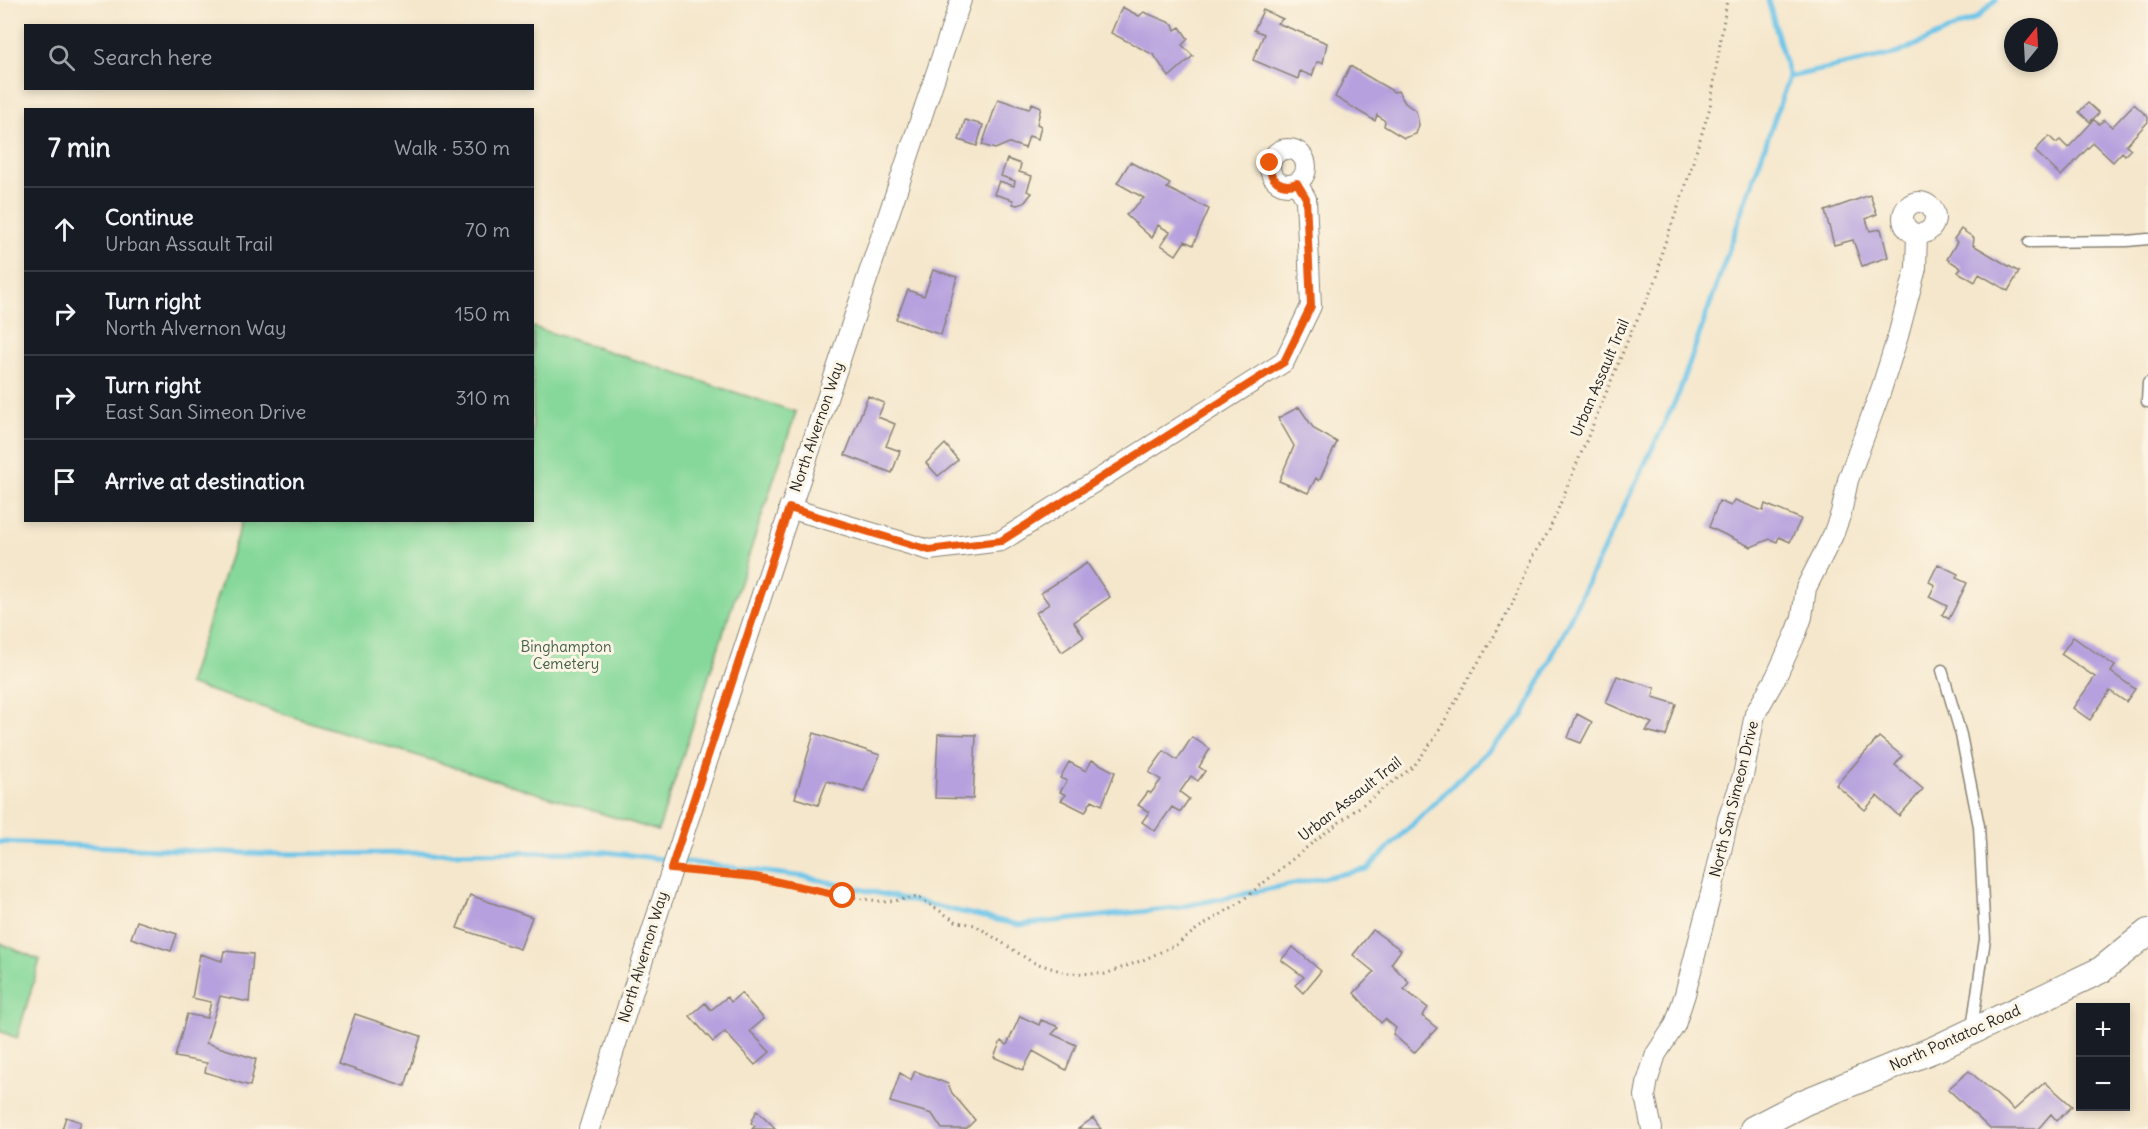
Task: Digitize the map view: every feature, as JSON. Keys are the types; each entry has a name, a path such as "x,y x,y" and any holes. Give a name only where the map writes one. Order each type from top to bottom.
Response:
{"street":[{"name":"North Alvernon Way","path":"589,1129 789,508 961,0"},
{"path":"789,508 929,550 1001,541 1284,362 1311,306 1306,198 1297,183"},
{"name":"North San Simeon Drive","path":"1652,1129 1646,1096 1648,1079 1656,1054 1675,1024 1685,994 1728,819 1743,776 1755,714 1776,677 1797,631 1802,617 1806,588 1833,535 1841,513 1848,480 1898,336 1916,268 1917,234"},
{"name":"North Pontatoc Road","path":"1753,1129 1805,1102 1935,1049 2101,970 2148,932"}],"lane":[{"path":"2030,242 2127,242 2148,239"},
{"path":"2147,402 2148,383"},
{"path":"1942,670 1961,735 1979,826 1985,939 1972,1032"}],"path":[{"name":"Urban Assault Trail","path":"671,869 755,877 843,896 886,902 918,897 957,922 975,925 1032,962 1067,973 1105,974 1176,945 1197,928 1239,903 1317,839 1414,765 1436,736 1496,633 1512,604 1532,557 1549,531 1632,330 1657,278 1662,251 1684,191 1710,107 1727,0"}],"green space":[{"name":"Binghampton Cemetery","path":"534,327 796,412 658,831 188,684 242,522 534,522"},
{"path":"0,943 40,960 17,1038 0,1031"}],"building":[{"path":"1122,7 1139,16 1144,12 1173,24 1175,30 1180,27 1188,39 1182,45 1193,56 1169,77 1154,55 1111,33"},
{"path":"1263,10 1283,19 1277,23 1327,43 1323,63 1317,62 1312,76 1300,71 1298,79 1253,60 1264,34 1254,30"},
{"path":"1350,66 1394,92 1398,91 1405,103 1416,111 1419,125 1416,134 1404,138 1384,126 1385,121 1377,115 1375,121 1335,97"},
{"path":"998,99 1029,109 1032,103 1041,107 1037,124 1041,126 1038,139 1029,136 1025,148 1009,143 995,149 982,145"},
{"path":"2088,103 2099,113 2090,122 2079,112"},
{"path":"2134,104 2148,117 2148,122 2126,145 2131,149 2125,155 2122,152 2113,162 2093,143 2061,176 2035,151 2049,136 2056,143 2060,140 2068,148 2094,120 2099,124 2104,120 2112,127"},
{"path":"965,120 983,125 977,146 959,140"},
{"path":"1007,159 1021,164 1019,172 1032,176 1027,191 1032,193 1024,203 1013,204 1013,200 994,194 999,181 1014,186 1015,181 1001,176"},
{"path":"1130,162 1170,184 1167,188 1209,209 1193,245 1185,241 1176,255 1161,245 1170,232 1158,225 1152,238 1126,215 1144,198 1117,183"},
{"path":"1870,195 1877,214 1866,219 1870,231 1881,229 1888,257 1862,266 1853,240 1834,245 1825,211"},
{"path":"1961,229 1974,238 1973,245 2019,272 2008,291 1979,274 1975,282 1958,272 1961,268 1947,259 1957,242 1954,239"},
{"path":"933,270 957,277 941,335 896,319 908,290 924,296"},
{"path":"868,396 884,403 878,417 895,424 886,446 900,451 892,473 845,455"},
{"path":"1299,407 1314,429 1337,442 1319,481 1316,478 1308,493 1279,481 1294,446 1278,418"},
{"path":"945,444 958,460 938,476 926,463"},
{"path":"1735,500 1763,511 1765,504 1801,519 1790,542 1779,537 1777,542 1770,539 1751,547 1709,527 1719,501 1731,506"},
{"path":"1087,563 1110,597 1074,622 1084,637 1062,652 1036,613 1049,604 1041,593"},
{"path":"1938,564 1958,574 1956,578 1967,583 1949,619 1942,615 1947,606 1929,597 1935,585 1929,582"},
{"path":"2073,637 2115,666 2111,672 2135,689 2126,702 2110,691 2090,720 2073,708 2095,677 2061,654"},
{"path":"1617,676 1655,688 1653,697 1676,704 1666,736 1646,731 1652,723 1606,703"},
{"path":"1577,714 1592,722 1581,743 1568,738"},
{"path":"814,733 880,755 864,792 827,781 818,805 795,798"},
{"path":"938,734 976,735 973,799 935,798"},
{"path":"1192,737 1210,749 1199,767 1205,771 1198,781 1191,776 1180,792 1189,799 1180,812 1172,807 1155,831 1142,822 1149,812 1138,805 1161,780 1149,772 1164,751 1177,760"},
{"path":"1879,737 1902,756 1895,765 1923,789 1899,816 1877,796 1865,810 1836,785"},
{"path":"1092,760 1115,772 1102,805 1092,800 1085,812 1061,800 1066,795 1060,792 1067,781 1060,778 1069,762 1086,771"},
{"path":"470,895 532,917 520,949 457,928"},
{"path":"137,921 177,934 171,951 131,938"},
{"path":"1373,930 1401,950 1391,964 1409,982 1404,989 1428,1008 1422,1016 1437,1028 1414,1053 1393,1034 1396,1028 1385,1019 1381,1023 1354,993 1374,972 1353,955"},
{"path":"1293,947 1321,971 1303,993 1295,985 1304,977 1281,960"},
{"path":"224,951 253,954 249,1002 220,996 206,1043 256,1059 250,1086 205,1072 207,1063 175,1057 187,1014 207,1018 211,1002 192,998 200,954 222,961"},
{"path":"741,993 764,1019 750,1031 770,1052 755,1065 725,1032 713,1042 690,1016 705,1003 711,1010 727,997 731,1002"},
{"path":"355,1014 421,1036 405,1086 338,1064"},
{"path":"1020,1016 1039,1025 1041,1020 1059,1027 1052,1034 1076,1045 1066,1070 1033,1051 1023,1070 994,1057 1001,1041 1007,1045"},
{"path":"915,1071 948,1084 952,1093 975,1120 966,1129 942,1129 932,1114 890,1102 900,1073 911,1080"},
{"path":"1969,1071 2014,1110 2045,1082 2072,1106 2057,1121 2051,1114 2038,1129 1990,1129 1948,1089"},
{"path":"757,1110 776,1129 752,1129 755,1126 751,1123"},
{"path":"66,1117 81,1122 79,1129 62,1129"},
{"path":"1093,1118 1101,1129 1078,1129"}],"waterway":[{"path":"680,861 806,877 1019,925 1175,908 1367,869 1523,716 1679,393 1789,77 1768,0"},
{"path":"1789,77 1898,53 1978,17 1996,0"},
{"path":"0,842 269,854 606,852 671,860"}],"route":[{"path":"843,896 755,877 671,869 789,508 929,550 1001,541 1284,362 1311,306 1306,198 1297,183 1285,186 1279,184 1271,175 1270,163"}]}
